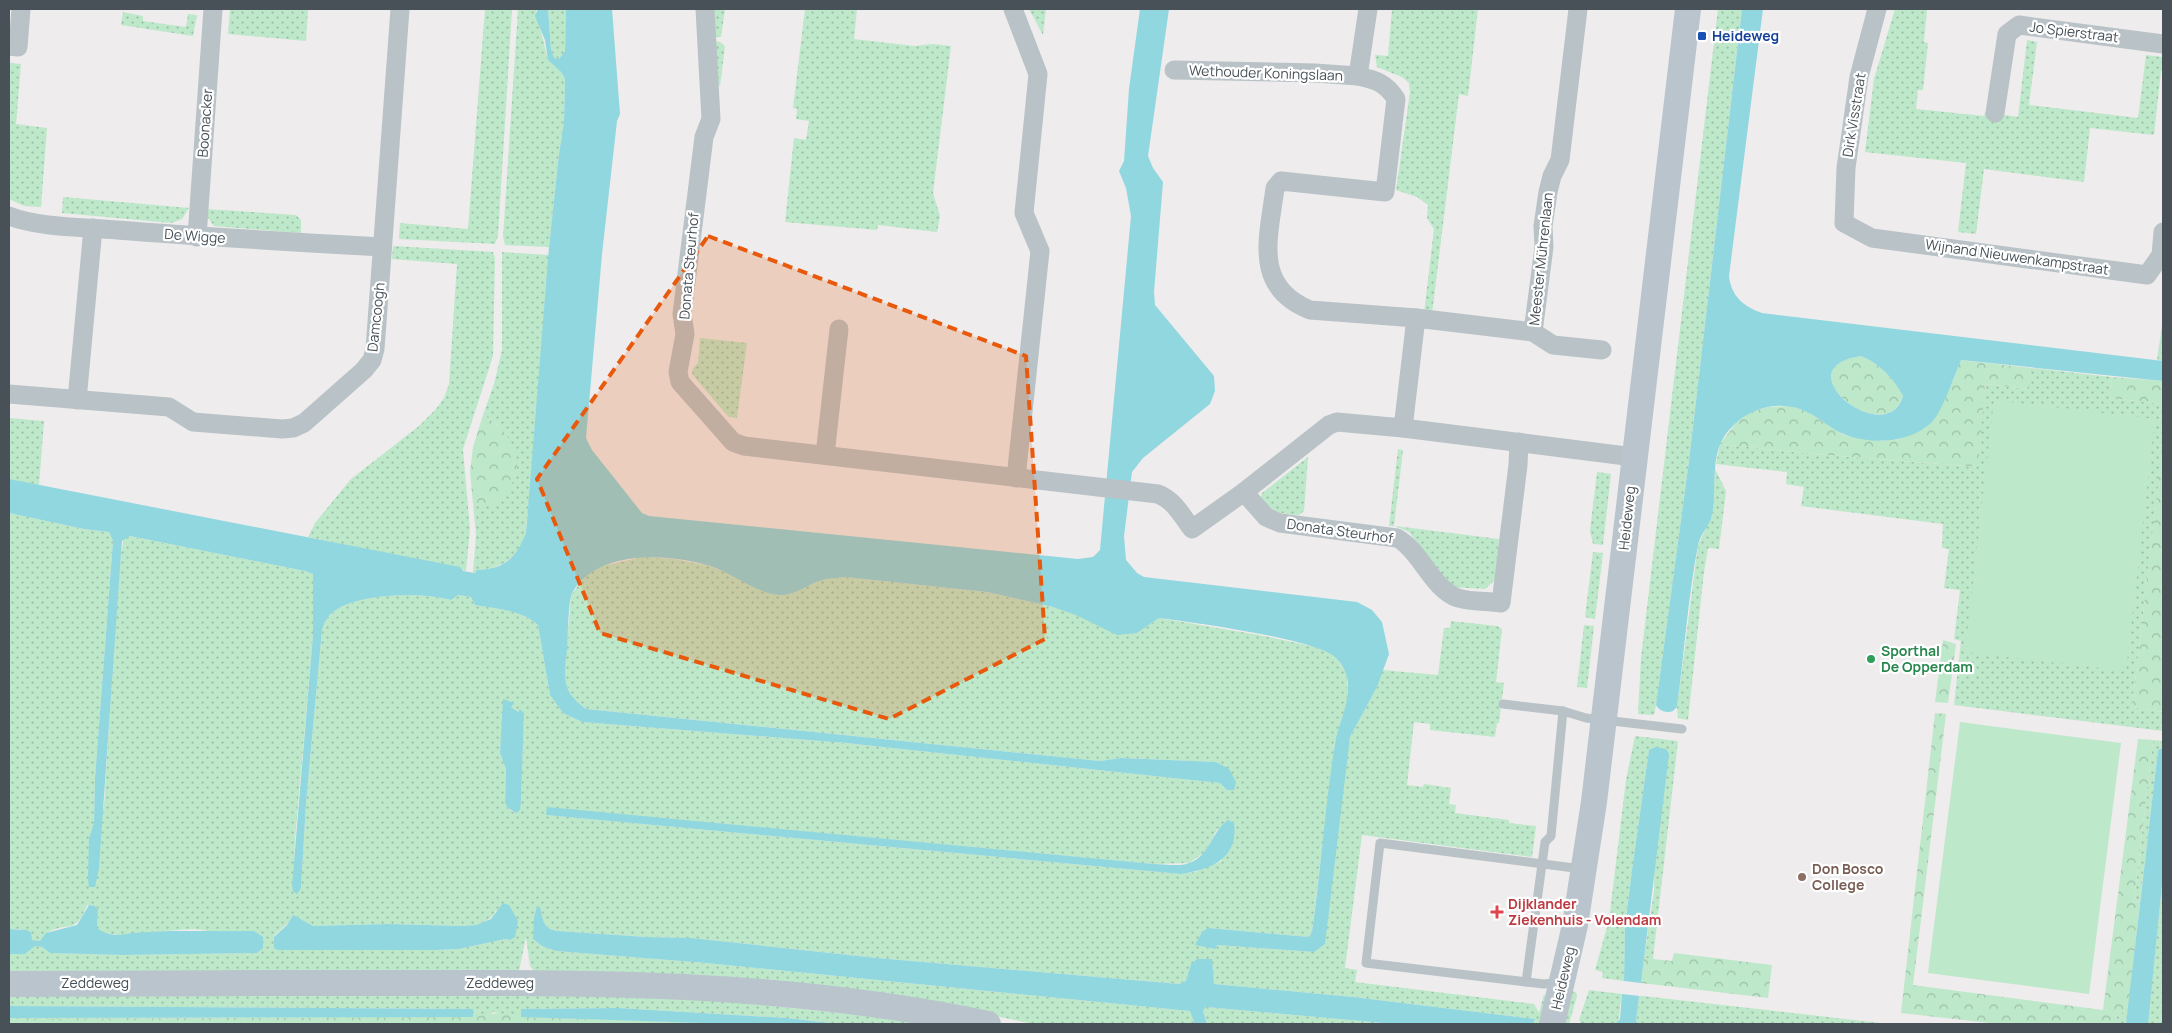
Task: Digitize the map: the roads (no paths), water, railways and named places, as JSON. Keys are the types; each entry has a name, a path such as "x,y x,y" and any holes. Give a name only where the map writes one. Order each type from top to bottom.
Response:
{"street":[{"path":"9,46 18,47 21,9"},
{"name":"Boonacker","path":"197,236 213,9"},
{"name":"Damcoogh","path":"9,394 169,407 193,422 282,429 293,428 304,423 364,370 372,360 375,349 400,9"},
{"name":"Donata Steurhof","path":"705,9 711,119 704,137 682,314 685,334 678,372 680,382 733,442 744,446 1158,494 1173,503 1192,530 1329,425 1337,422 1403,428 1634,457"},
{"path":"1013,9 1038,74 1024,213 1040,251 1016,478"},
{"name":"Wethouder Koningslaan","path":"1358,76 1368,9"},
{"name":"Meester Mührenlaan","path":"1533,332 1544,247 1543,226 1552,176 1560,160 1578,9"},
{"name":"Heideweg","path":"1552,1024 1575,925 1584,869 1604,719 1688,9"},
{"name":"Dirk Visstraat","path":"1844,223 1846,168 1859,77 1877,9"},
{"name":"Jo Spierstraat","path":"1996,113 2007,34 2019,25 2163,44"},
{"name":"Wethouder Koningslaan","path":"1174,70 1315,73 1358,76 1379,81 1390,89 1396,99 1396,110 1386,192 1281,181 1275,188 1268,264 1272,276 1288,297 1310,310 1416,318"},
{"name":"De Wigge","path":"9,216 24,221 93,228 382,248"},
{"name":"Wijnand Nieuwenkampstraat","path":"1844,223 1872,238 2147,275 2161,255 2163,232"},
{"path":"77,400 93,228"},
{"path":"1403,428 1416,318"},
{"name":"Meester Mührenlaan","path":"1416,318 1533,332 1554,345 1602,350"},
{"path":"825,455 839,329"},
{"name":"Donata Steurhof","path":"1244,492 1266,517 1280,523 1397,538 1408,544 1444,590 1457,598 1501,603 1518,465 1519,442"},
{"name":"Zeddeweg","path":"9,984 526,982 679,986 829,998 892,1006 988,1024"}],"lane":[{"path":"1503,704 1564,711 1578,716 1682,729"},
{"path":"1526,982 1545,842 1551,836 1564,711"},
{"path":"1563,981 1544,984 1366,963 1380,843 1584,869"}],"water":[{"path":"538,9 548,9 551,49 554,58 559,59 565,51 566,9 612,9 620,114 617,121 602,254 586,438 592,450 642,513 649,516 1078,559 1093,557 1100,550 1131,216 1126,188 1119,171 1124,161 1129,89 1140,9 1169,9 1148,156 1153,168 1163,182 1154,292 1155,305 1214,376 1215,391 1210,404 1143,458 1132,472 1124,536 1126,560 1137,573 1144,577 1357,602 1372,610 1382,622 1389,654 1377,687 1350,737 1325,944 1314,952 1217,945 1216,949 1195,945 1202,932 1208,928 1309,937 1312,932 1336,737 1348,693 1347,678 1343,667 1336,658 1324,651 1305,644 1252,632 1159,618 1137,633 1117,635 1076,615 1053,607 987,592 845,577 822,580 791,594 772,594 710,566 654,557 635,558 598,568 583,579 572,593 565,676 568,690 586,709 1100,761 1121,758 1216,762 1229,769 1236,782 1234,790 1227,790 1220,783 846,743 582,722 563,713 550,695 538,625 532,620 517,613 475,605 471,597 458,595 451,600 424,596 390,596 356,601 343,606 330,615 322,630 306,803 301,888 297,894 293,891 292,886 313,635 313,574 130,536 122,541 99,868 95,887 89,887 89,838 94,823 95,778 113,541 109,532 84,529 9,513 9,479 460,567 463,571 475,573 477,570 495,567 508,560 518,549 526,533 549,247 564,122 565,79 562,73 548,60 545,40 535,16"},
{"path":"1742,9 1763,9 1729,276 1732,289 1744,304 1762,313 2163,361 2163,381 1961,360 1944,402 1932,422 1913,434 1891,440 1868,440 1846,435 1807,412 1784,406 1772,406 1761,409 1750,413 1740,420 1724,437 1717,455 1712,515 1699,541 1695,565 1677,707 1673,711 1666,712 1656,705 1689,461","holes":["1861,356 1885,372 1903,396 1894,411 1879,415 1862,411 1846,401 1835,388 1831,375 1839,363"]},
{"path":"503,699 514,703 511,707 518,712 520,709 524,713 521,800 520,810 516,813 508,808 505,803 506,769 500,753"},
{"path":"1655,747 1666,749 1669,754 1641,983 1624,981 1625,928 1649,750"},
{"path":"2163,748 2163,875 2148,1024 2126,1024 2158,750"},
{"path":"547,807 1172,865 1181,865 1196,860 1206,850 1218,831 1228,820 1234,823 1234,835 1232,846 1227,854 1212,866 1181,874 546,815"},
{"path":"503,903 509,905 518,921 515,937 510,940 505,939 459,949 435,950 278,950 274,948 274,937 287,925 293,915 313,926 388,924 462,926 476,925 491,919"},
{"path":"89,905 95,906 98,910 97,928 109,934 123,935 170,931 254,931 263,937 263,948 257,953 122,955 50,953 42,947 35,946 25,954 9,954 9,929 27,930 31,933 32,940 40,941 46,933 77,925"},
{"path":"537,907 540,907 543,920 547,926 558,931 691,938 877,958 1179,984 1186,981 1191,964 1197,959 1212,959 1214,984 1353,997 1535,1019 1533,1024 1394,1024 1206,1007 1203,1011 1207,1024 1195,1024 1190,1011 706,963 556,951 542,946 533,939 534,917"},
{"path":"1622,994 1639,996 1636,1021 1639,1024 1615,1024 1620,1019"},
{"path":"9,1006 473,1009 473,1017 9,1018"},
{"path":"618,1008 787,1018 838,1024 732,1024 521,1017 521,1009"}],"place":[{"name":"Heideweg","path":"1702,36"},
{"name":"Sporthal De Opperdam","path":"1871,659"},
{"name":"Don Bosco College","path":"1802,877"},
{"name":"Dijklander Ziekenhuis - Volendam","path":"1497,912"}]}
